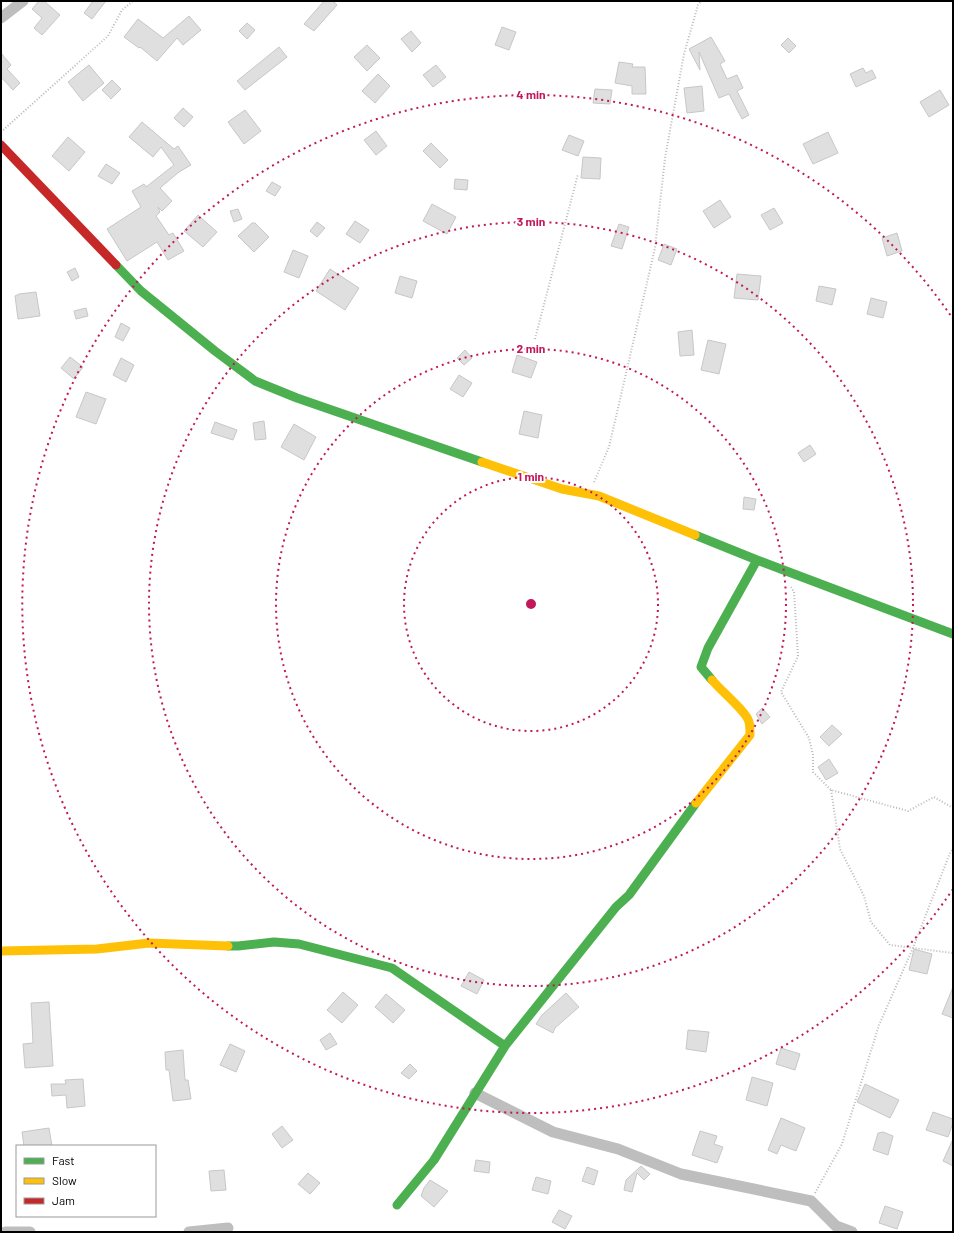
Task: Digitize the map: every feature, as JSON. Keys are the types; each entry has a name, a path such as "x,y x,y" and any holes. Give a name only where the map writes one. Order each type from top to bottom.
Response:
{"street":[{"path":"1,18 23,1"},
{"path":"1,145 141,291 215,351 255,381 297,398 555,487 599,496 757,560 953,634"},
{"path":"397,1205 441,1150 505,1046 616,907 629,895 687,814 750,735 749,721 740,708 721,691 701,668 708,648 757,560"},
{"path":"1,951 97,949 149,943 238,946 274,942 298,944 392,968 505,1046"},
{"path":"475,1093 553,1132 618,1149 681,1174 811,1201 836,1226 852,1232"},
{"path":"189,1232 228,1228"},
{"path":"5,1232 30,1232"}],"path":[{"path":"1,132 108,36 122,10 133,1"},
{"path":"588,494 609,447 631,354 655,248 665,158 684,54 698,5 701,1"},
{"path":"535,339 578,174"},
{"path":"790,585 794,592 798,656 780,692 809,738 814,754 813,772 831,790 908,811 934,797 953,808"},
{"path":"831,790 840,848 864,896 871,922 890,945 953,953"},
{"path":"811,1201 842,1144 879,1025 950,853 953,849"}],"building":[{"path":"39,1 44,1 60,15 42,35 34,28 42,18 32,9"},
{"path":"93,1 106,1 92,19 84,13"},
{"path":"324,1 333,1 337,5 314,31 304,24"},
{"path":"189,16 201,30 183,45 177,38 157,61 140,47 139,48 124,37 138,19 163,38"},
{"path":"247,23 255,30 247,39 239,31"},
{"path":"502,27 516,32 509,50 495,45"},
{"path":"411,31 421,43 412,52 401,39"},
{"path":"711,37 725,61 720,64 727,79 737,75 743,88 737,91 749,115 742,119 729,94 719,98 699,52 700,70 689,49"},
{"path":"788,38 796,46 789,53 781,45"},
{"path":"367,45 380,58 367,71 354,57"},
{"path":"279,47 287,57 245,90 237,81"},
{"path":"1,53 11,65 7,69 20,83 13,90 1,77"},
{"path":"619,62 633,64 632,67 645,67 646,94 632,94 632,86 615,83"},
{"path":"89,65 104,83 83,101 68,82"},
{"path":"436,65 446,77 433,87 423,75"},
{"path":"863,68 866,73 872,70 876,78 856,87 850,74"},
{"path":"378,74 390,86 375,103 362,91"},
{"path":"112,80 121,89 111,99 102,90"},
{"path":"702,86 704,111 687,113 684,88"},
{"path":"595,89 612,90 610,104 593,103"},
{"path":"940,90 949,105 929,117 920,102"},
{"path":"183,108 193,117 184,127 174,118"},
{"path":"245,110 261,131 244,144 228,122"},
{"path":"142,122 174,149 178,146 191,165 179,172 160,188 172,201 162,211 158,207 160,212 156,216 169,235 173,233 184,251 168,260 157,242 127,261 107,229 141,207 132,191 144,184 146,187 174,165 161,147 153,157 129,137"},
{"path":"376,131 387,146 376,155 364,140"},
{"path":"828,132 838,153 813,164 803,144"},
{"path":"569,135 584,141 578,156 562,150"},
{"path":"68,137 85,152 69,171 52,156"},
{"path":"431,143 448,160 440,168 423,151"},
{"path":"583,157 601,158 600,179 581,178"},
{"path":"106,164 120,173 112,184 98,176"},
{"path":"455,179 468,180 467,190 454,189"},
{"path":"272,182 281,187 275,196 266,191"},
{"path":"720,200 731,217 714,228 703,211"},
{"path":"432,204 456,217 447,234 423,221"},
{"path":"774,208 783,223 770,230 761,215"},
{"path":"238,209 242,219 234,222 230,211"},
{"path":"198,215 217,232 203,247 184,231"},
{"path":"355,221 369,230 360,243 346,234"},
{"path":"317,222 325,228 317,237 310,231"},
{"path":"252,223 255,223 269,237 254,252 238,236"},
{"path":"619,224 629,227 622,249 611,246"},
{"path":"897,233 902,251 887,256 882,238"},
{"path":"664,244 677,249 671,265 658,260"},
{"path":"293,250 308,256 299,278 284,272"},
{"path":"75,268 79,277 72,281 67,272"},
{"path":"330,269 359,288 345,310 316,291"},
{"path":"737,274 761,276 758,300 734,298"},
{"path":"400,276 417,281 412,298 395,293"},
{"path":"819,286 836,289 832,305 816,301"},
{"path":"36,292 40,316 18,319 15,296 19,294"},
{"path":"871,298 887,302 883,318 867,314"},
{"path":"86,308 88,316 76,319 74,311"},
{"path":"121,323 130,328 123,341 115,337"},
{"path":"692,330 694,355 680,356 678,332"},
{"path":"708,340 726,344 719,374 701,370"},
{"path":"465,350 472,358 464,365 457,358"},
{"path":"517,355 537,362 531,378 512,372"},
{"path":"70,357 83,367 74,379 61,368"},
{"path":"121,358 134,365 126,382 113,375"},
{"path":"459,375 472,383 463,397 450,389"},
{"path":"86,392 106,399 96,424 76,417"},
{"path":"524,411 542,415 538,438 519,434"},
{"path":"264,421 266,439 255,440 253,423"},
{"path":"215,422 237,430 233,440 211,433"},
{"path":"294,424 316,437 304,460 281,447"},
{"path":"810,445 816,454 804,462 798,453"},
{"path":"744,497 756,499 754,510 743,509"},
{"path":"762,708 770,717 762,724 756,714"},
{"path":"832,725 842,734 829,746 820,737"},
{"path":"829,759 838,773 826,780 818,767"},
{"path":"914,949 932,954 927,974 909,970"},
{"path":"469,972 484,980 477,994 461,986"},
{"path":"953,987 953,1018 942,1014"},
{"path":"343,992 358,1005 342,1023 327,1010"},
{"path":"566,993 579,1007 555,1028 553,1033 536,1024 542,1015"},
{"path":"386,994 405,1010 393,1023 375,1007"},
{"path":"49,1002 53,1066 25,1068 23,1044 33,1043 31,1003"},
{"path":"688,1030 709,1032 706,1052 686,1049"},
{"path":"330,1033 337,1044 326,1050 320,1040"},
{"path":"230,1044 245,1051 236,1072 220,1065"},
{"path":"781,1048 800,1054 795,1070 776,1064"},
{"path":"183,1050 185,1080 188,1080 191,1099 173,1101 169,1070 166,1070 165,1052"},
{"path":"410,1064 417,1071 409,1079 401,1073"},
{"path":"752,1077 773,1083 767,1106 746,1100"},
{"path":"83,1079 85,1106 67,1108 66,1095 52,1096 51,1084 66,1084 65,1080"},
{"path":"865,1084 899,1100 890,1118 857,1102"},
{"path":"933,1112 953,1119 948,1137 926,1130"},
{"path":"781,1118 805,1128 796,1151 781,1145 777,1154 768,1150"},
{"path":"282,1126 293,1140 282,1148 272,1134"},
{"path":"49,1128 52,1145 24,1145 22,1132"},
{"path":"700,1131 717,1136 714,1144 723,1147 717,1163 692,1155"},
{"path":"883,1132 893,1136 888,1155 873,1150 878,1133"},
{"path":"953,1139 953,1166 943,1161"},
{"path":"476,1160 490,1162 489,1173 474,1171"},
{"path":"641,1166 650,1174 644,1180 637,1173 632,1192 624,1190 626,1180"},
{"path":"587,1167 598,1171 594,1185 582,1181"},
{"path":"224,1170 226,1190 211,1191 209,1171"},
{"path":"308,1173 320,1183 310,1194 298,1184"},
{"path":"536,1177 551,1181 548,1194 532,1190"},
{"path":"430,1180 448,1191 434,1207 421,1196 424,1188"},
{"path":"885,1206 903,1212 897,1229 879,1223"},
{"path":"559,1210 572,1216 565,1229 552,1222"}],"traffic: fast":[{"path":"116,265 141,291 215,351 255,381 297,398 482,462"},
{"path":"695,535 953,634"},
{"path":"712,680 701,667 708,648 757,560"},
{"path":"397,1205 434,1160 505,1046 616,907 629,895 696,803"},
{"path":"228,946 274,942 299,944 392,968 505,1046"}],"traffic: slow":[{"path":"482,462 562,489 599,496 695,535"},
{"path":"696,803 750,735 749,724 744,713 712,680"},
{"path":"1,951 97,949 149,943 228,946"}],"traffic: jam":[{"path":"1,145 116,265"}]}
